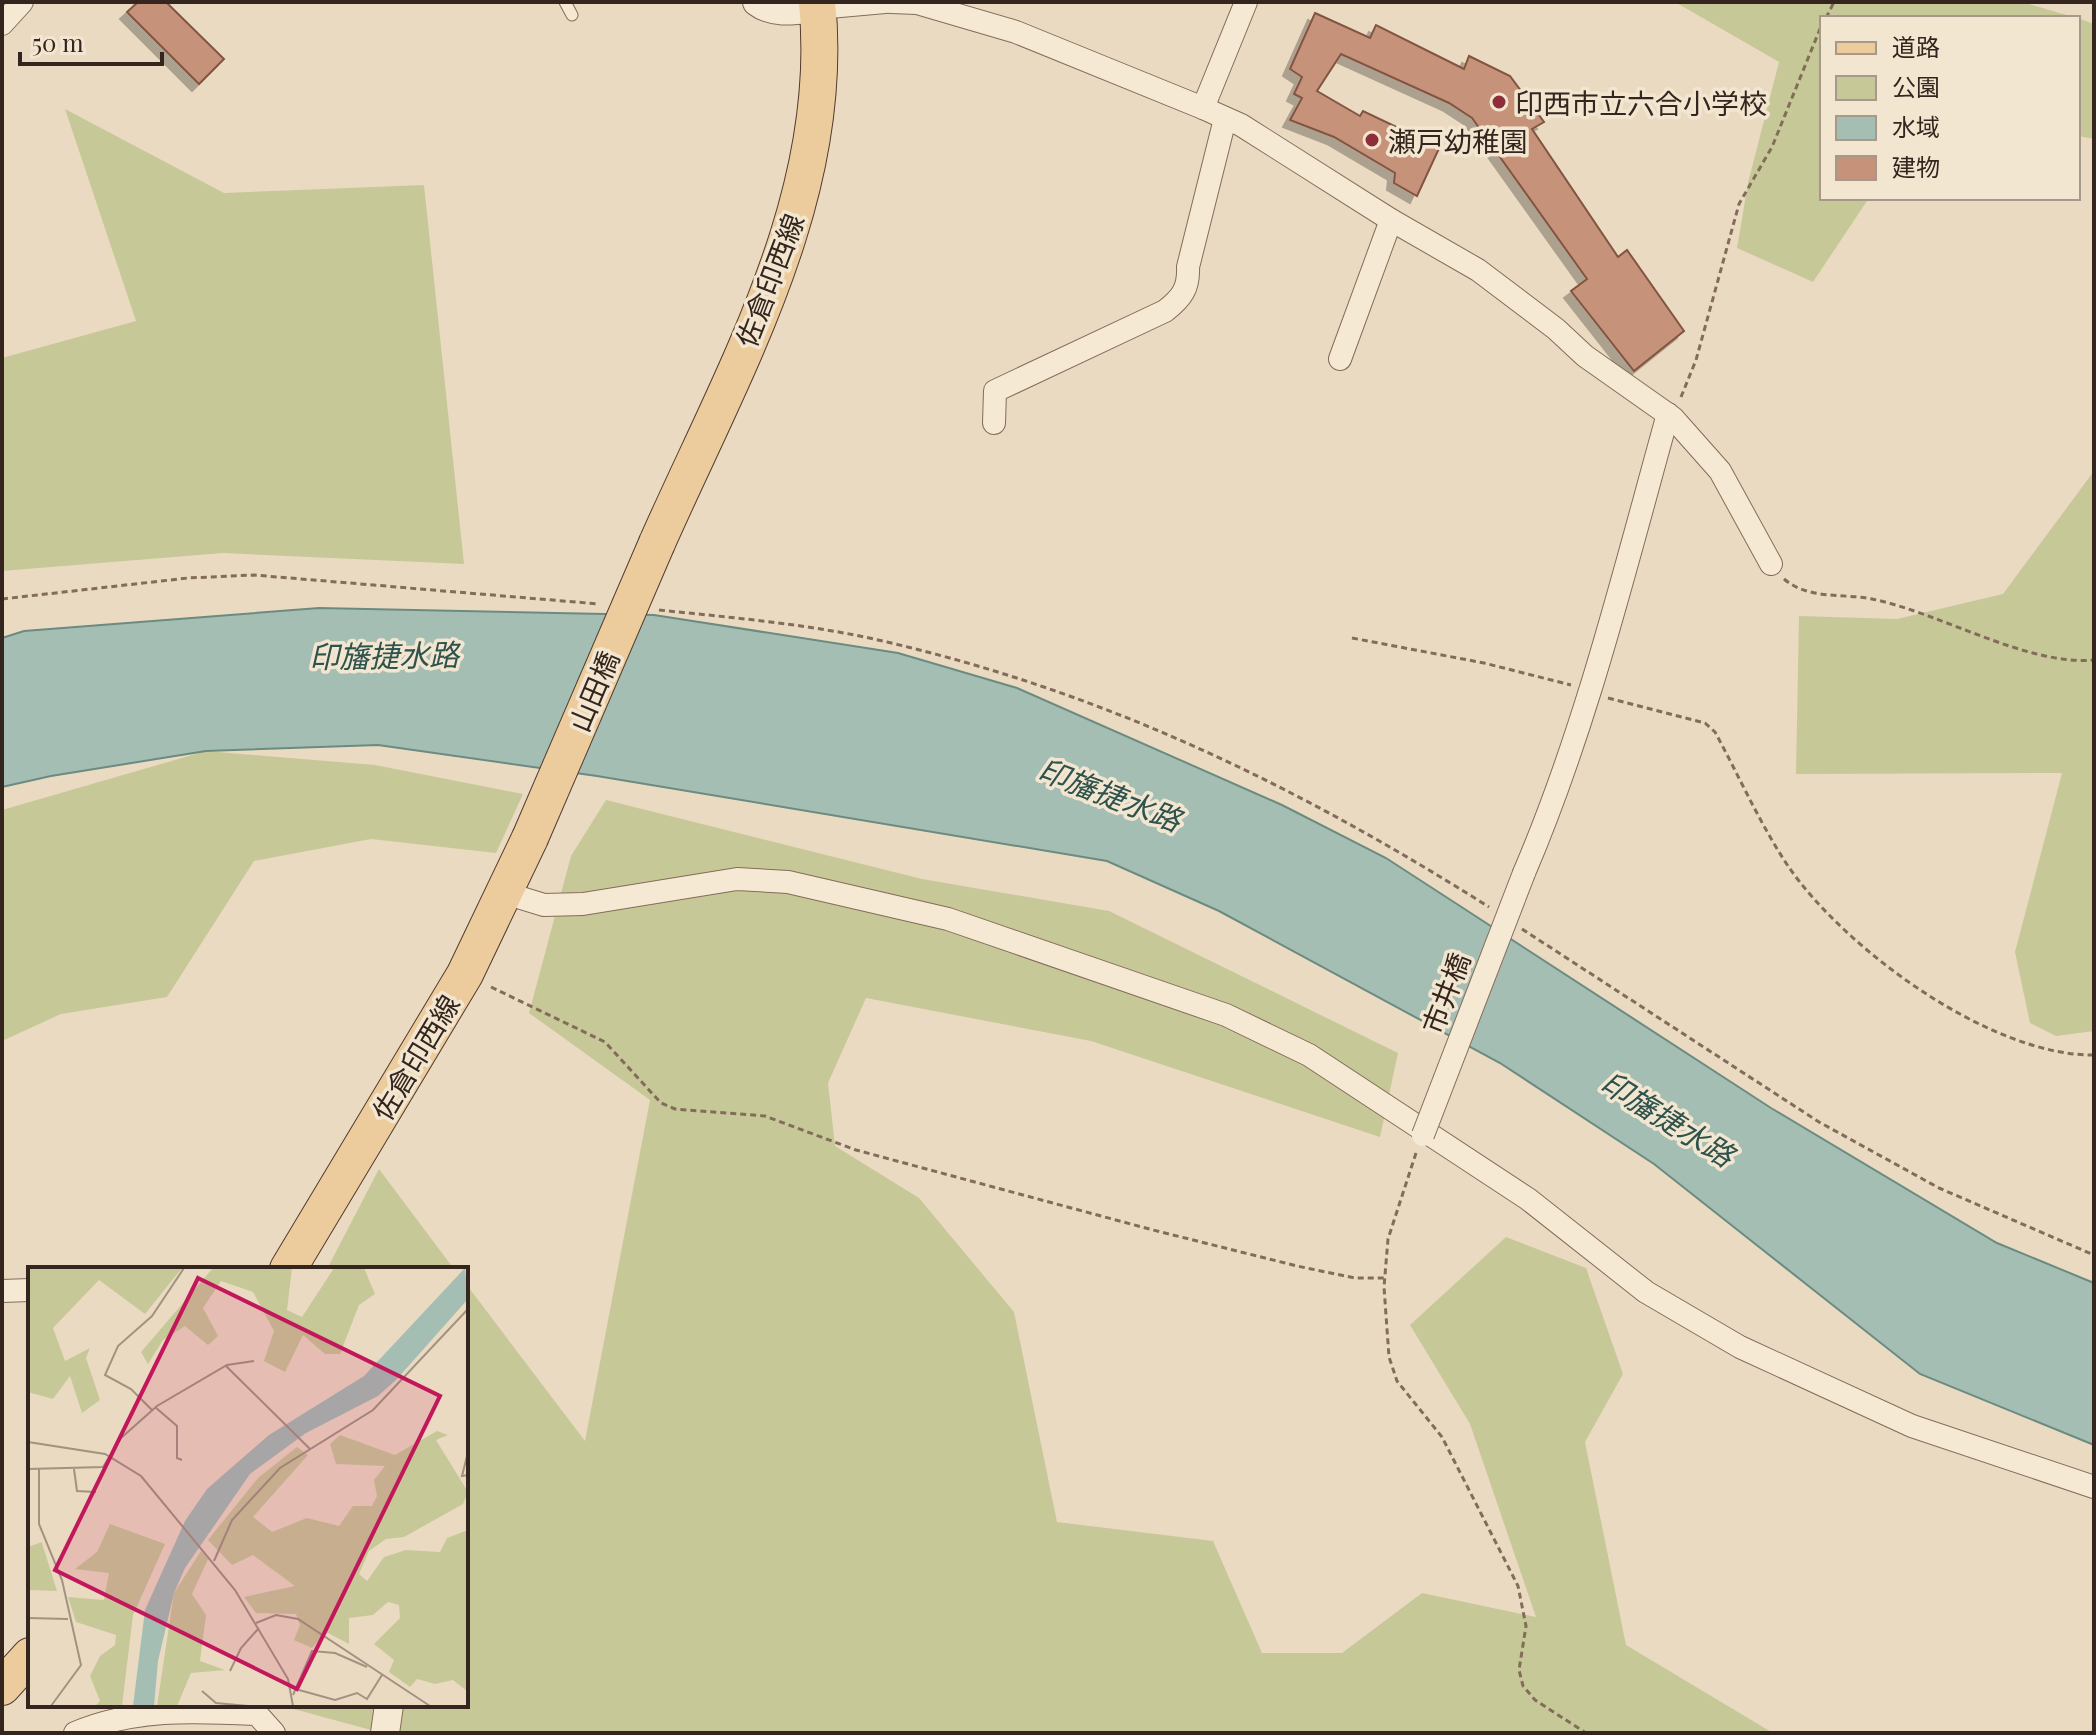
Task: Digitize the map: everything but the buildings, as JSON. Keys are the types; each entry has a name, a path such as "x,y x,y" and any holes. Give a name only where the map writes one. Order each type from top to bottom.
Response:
{"main road":[{"name":"佐倉印西線","path":"657,543 770,290 790,234 808,166 817,109 818,5"},
{"name":"山田橋","path":"530,838 657,543"},
{"name":"佐倉印西線","path":"289,1267 465,974 530,838"},
{"path":"2,1687 28,1658"}],"street":[{"path":"2,24 22,2"},
{"path":"757,2 765,9 786,11 818,5 885,2"},
{"path":"891,2 917,3 1016,32 1203,108 1478,270 1556,329 1585,356 1670,416 1720,471 1771,564"},
{"path":"1203,108 1246,2"},
{"path":"994,423 995,391 1165,311 1179,301 1189,285 1188,267 1225,119"},
{"path":"1340,359 1391,220"},
{"name":"市井橋","path":"1423,1135 1553,805 1590,691 1670,416"},
{"path":"505,893 544,905 583,904 737,879 788,882 948,919 1226,1015 1309,1055 1528,1199 1646,1292 1740,1347 1912,1426 2094,1487"},
{"path":"2,1291 28,1290"},
{"path":"385,1733 389,1707"},
{"path":"75,1733 138,1714 178,1711 257,1714 274,1733"}],"lane":[{"path":"565,2 572,15"}],"path":[{"path":"1670,416 1696,360 1739,204 1772,147 1820,29"},
{"path":"1771,564 1794,588 1823,595 1862,597 1893,603 2032,652 2076,661 2094,660"},
{"path":"2,599 188,578 254,575 603,604"},
{"path":"650,609 776,621 886,642 1009,675 1112,709 1314,804 1499,914"},
{"path":"1352,638 1484,663 1705,723 1715,732 1797,877 1855,940 1906,982 2020,1042 2050,1050 2094,1055"},
{"path":"1512,922 1819,1122 1939,1188 2094,1255"},
{"path":"465,974 605,1042 661,1103 675,1109 765,1116 856,1150 1153,1230 1297,1266 1355,1278 1384,1278"},
{"path":"1423,1135 1400,1194 1388,1239 1384,1278 1389,1357 1397,1381 1442,1437 1518,1586 1526,1626 1519,1670 1523,1686 1535,1700 1586,1733"}],"green space":[{"path":"1675,2 2022,2 2070,16 1820,16 1820,200 1868,200 1813,282 1737,248 1748,183 1779,62"},
{"path":"2080,19 2094,24 2094,139 2080,136"},
{"path":"65,109 224,193 424,185 464,564 223,553 2,571 2,358 136,321"},
{"path":"2094,471 2094,1031 2056,1036 2030,1023 2015,952 2062,773 1796,774 1799,616 1897,619 2003,594"},
{"path":"206,751 375,765 523,794 496,853 371,839 254,861 167,997 61,1014 2,1041 2,810"},
{"path":"606,800 922,879 1109,911 1398,1053 1380,1137 1091,1041 866,998 828,1083 835,1146 919,1198 1014,1312 1057,1522 1213,1541 1262,1653 1342,1653 1422,1593 1536,1617 1470,1424 1410,1325 1506,1237 1586,1268 1623,1374 1585,1442 1626,1645 1773,1733 382,1733 286,1707 468,1707 468,1287 585,1441 650,1100 529,1013 571,856"},
{"path":"379,1169 452,1267 328,1267"}],"water":[{"name":"印旛捷水路","path":"319,608 654,615 898,653 1017,688 1282,805 1386,858 1771,1108 1997,1243 2094,1283 2094,1445 1920,1374 1654,1164 1500,1063 1219,911 1107,861 597,776 378,745 206,751 2,787 2,638 24,631"}],"place":[{"name":"印西市立六合小学校","path":"1499,102"},
{"name":"瀬戸幼稚園","path":"1372,140"}]}
